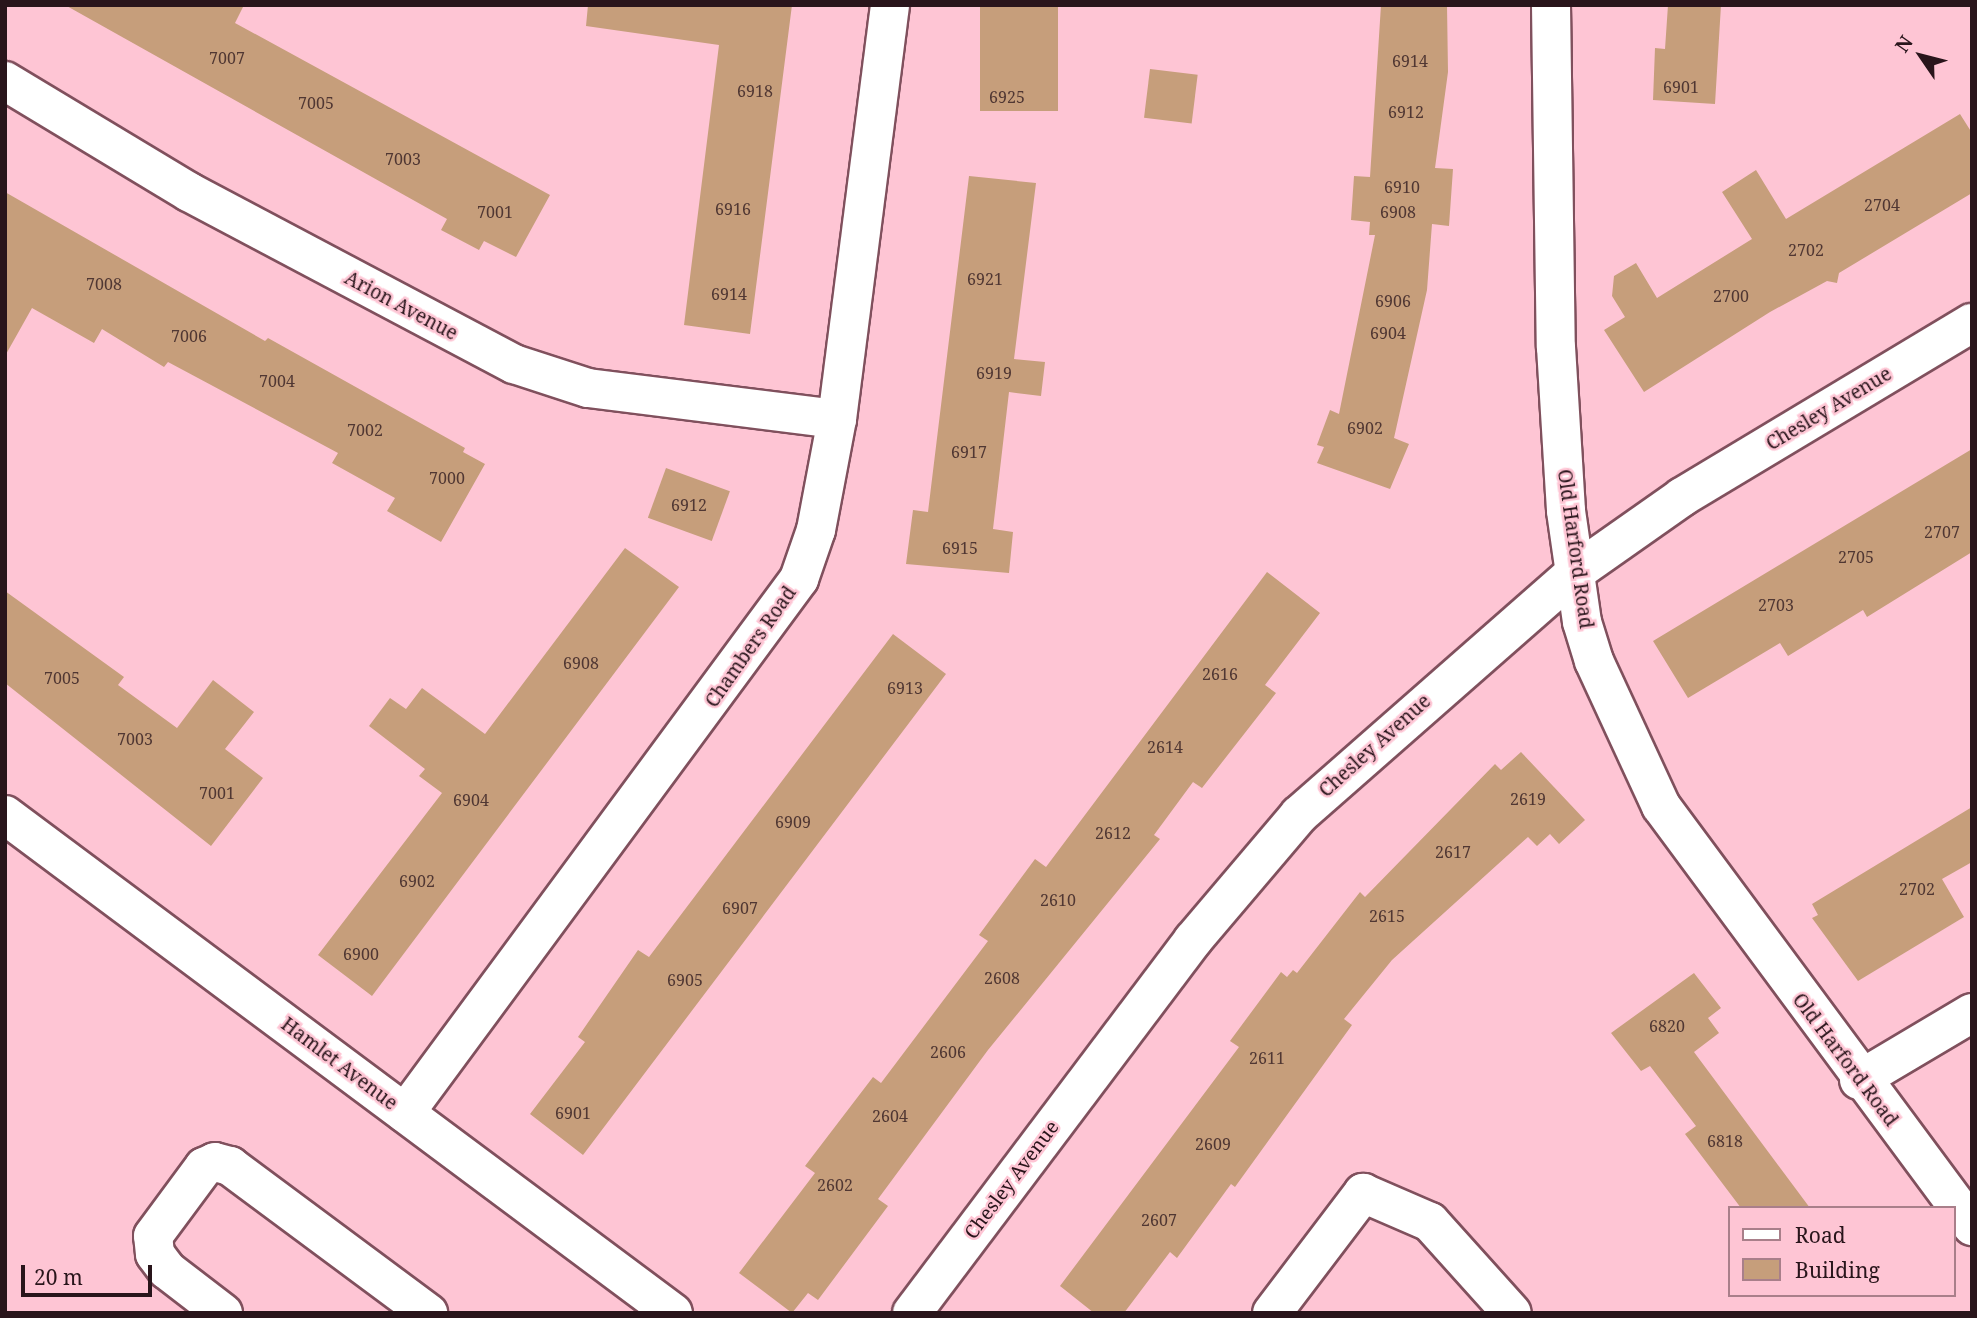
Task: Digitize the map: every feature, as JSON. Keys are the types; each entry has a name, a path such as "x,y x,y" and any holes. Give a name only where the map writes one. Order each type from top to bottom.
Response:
{"street":[{"name":"Chambers Road","path":"405,1113 776,617 799,579 816,530 837,419 890,5"},
{"name":"Old Harford Road","path":"1551,5 1556,346 1574,573 1594,661 1661,806 1859,1080 1972,1226"},
{"name":"Arion Avenue","path":"5,81 189,192 514,365 588,388 837,419"},
{"name":"Chesley Avenue","path":"912,1313 1273,844 1368,750 1574,573 1682,497 1972,323"},
{"name":"Hamlet Avenue","path":"5,815 673,1313"},
{"path":"1859,1080 1972,1013"},
{"path":"223,1313 167,1270 155,1254 153,1236 204,1167 215,1162 230,1166 428,1313"},
{"path":"1272,1313 1363,1193 1430,1222 1512,1313"}],"building":[{"path":"65,5 244,5 235,23 550,195 516,257 484,241 479,250 441,230 447,219"},
{"path":"588,5 792,5 750,334 684,325 719,45 586,26"},
{"path":"980,5 1058,5 1058,111 980,111"},
{"path":"1381,5 1447,5 1448,72 1435,168 1453,169 1449,226 1432,224 1427,290 1394,438 1409,444 1390,489 1317,463 1324,447 1317,445 1330,410 1339,414 1375,235 1369,235 1370,222 1351,220 1354,176 1370,177"},
{"path":"1668,5 1721,5 1715,104 1653,100 1655,48 1665,49"},
{"path":"1150,69 1198,75 1192,123 1144,118"},
{"path":"1960,114 1972,133 1972,193 1839,273 1837,283 1827,281 1770,312 1644,392 1604,330 1625,317 1612,296 1614,276 1636,263 1657,298 1752,239 1722,192 1756,170 1786,219"},
{"path":"969,176 1036,183 1014,359 1045,362 1041,396 1009,392 993,529 1013,532 1009,573 906,564 913,510 928,512"},
{"path":"5,192 265,341 268,338 465,448 463,452 485,464 441,542 387,511 395,498 332,463 338,453 168,362 164,367 102,329 94,343 32,308 5,356"},
{"path":"1972,449 1972,552 1867,617 1863,610 1788,656 1780,643 1688,698 1653,641"},
{"path":"666,468 730,491 712,541 648,518"},
{"path":"625,548 679,587 372,996 318,955 442,793 419,776 425,769 369,726 390,698 406,709 422,688 485,734"},
{"path":"1267,572 1320,613 1265,685 1276,693 1202,788 1193,782 1154,835 1160,839 988,1050 878,1199 888,1206 818,1300 808,1293 792,1313 739,1273 815,1173 805,1166 873,1077 881,1083 988,941 979,935 1035,859 1046,867"},
{"path":"5,591 124,677 118,685 177,728 213,680 254,712 225,749 263,778 211,846 5,683"},
{"path":"893,634 946,674 583,1155 530,1114 585,1042 578,1037 638,950 649,957"},
{"path":"1521,752 1585,820 1559,844 1550,834 1537,846 1528,837 1392,960 1344,1019 1352,1025 1235,1187 1231,1184 1177,1258 1170,1252 1124,1313 1094,1313 1060,1286 1239,1047 1230,1041 1281,972 1287,977 1293,970 1297,973 1360,892 1365,897 1495,764 1501,770"},
{"path":"1972,807 1972,862 1942,879 1964,917 1858,981 1812,918 1818,915 1812,904"},
{"path":"1694,973 1721,1008 1708,1018 1719,1033 1694,1052 1809,1206 1739,1206 1685,1134 1696,1126 1650,1066 1641,1071 1611,1033"}]}
